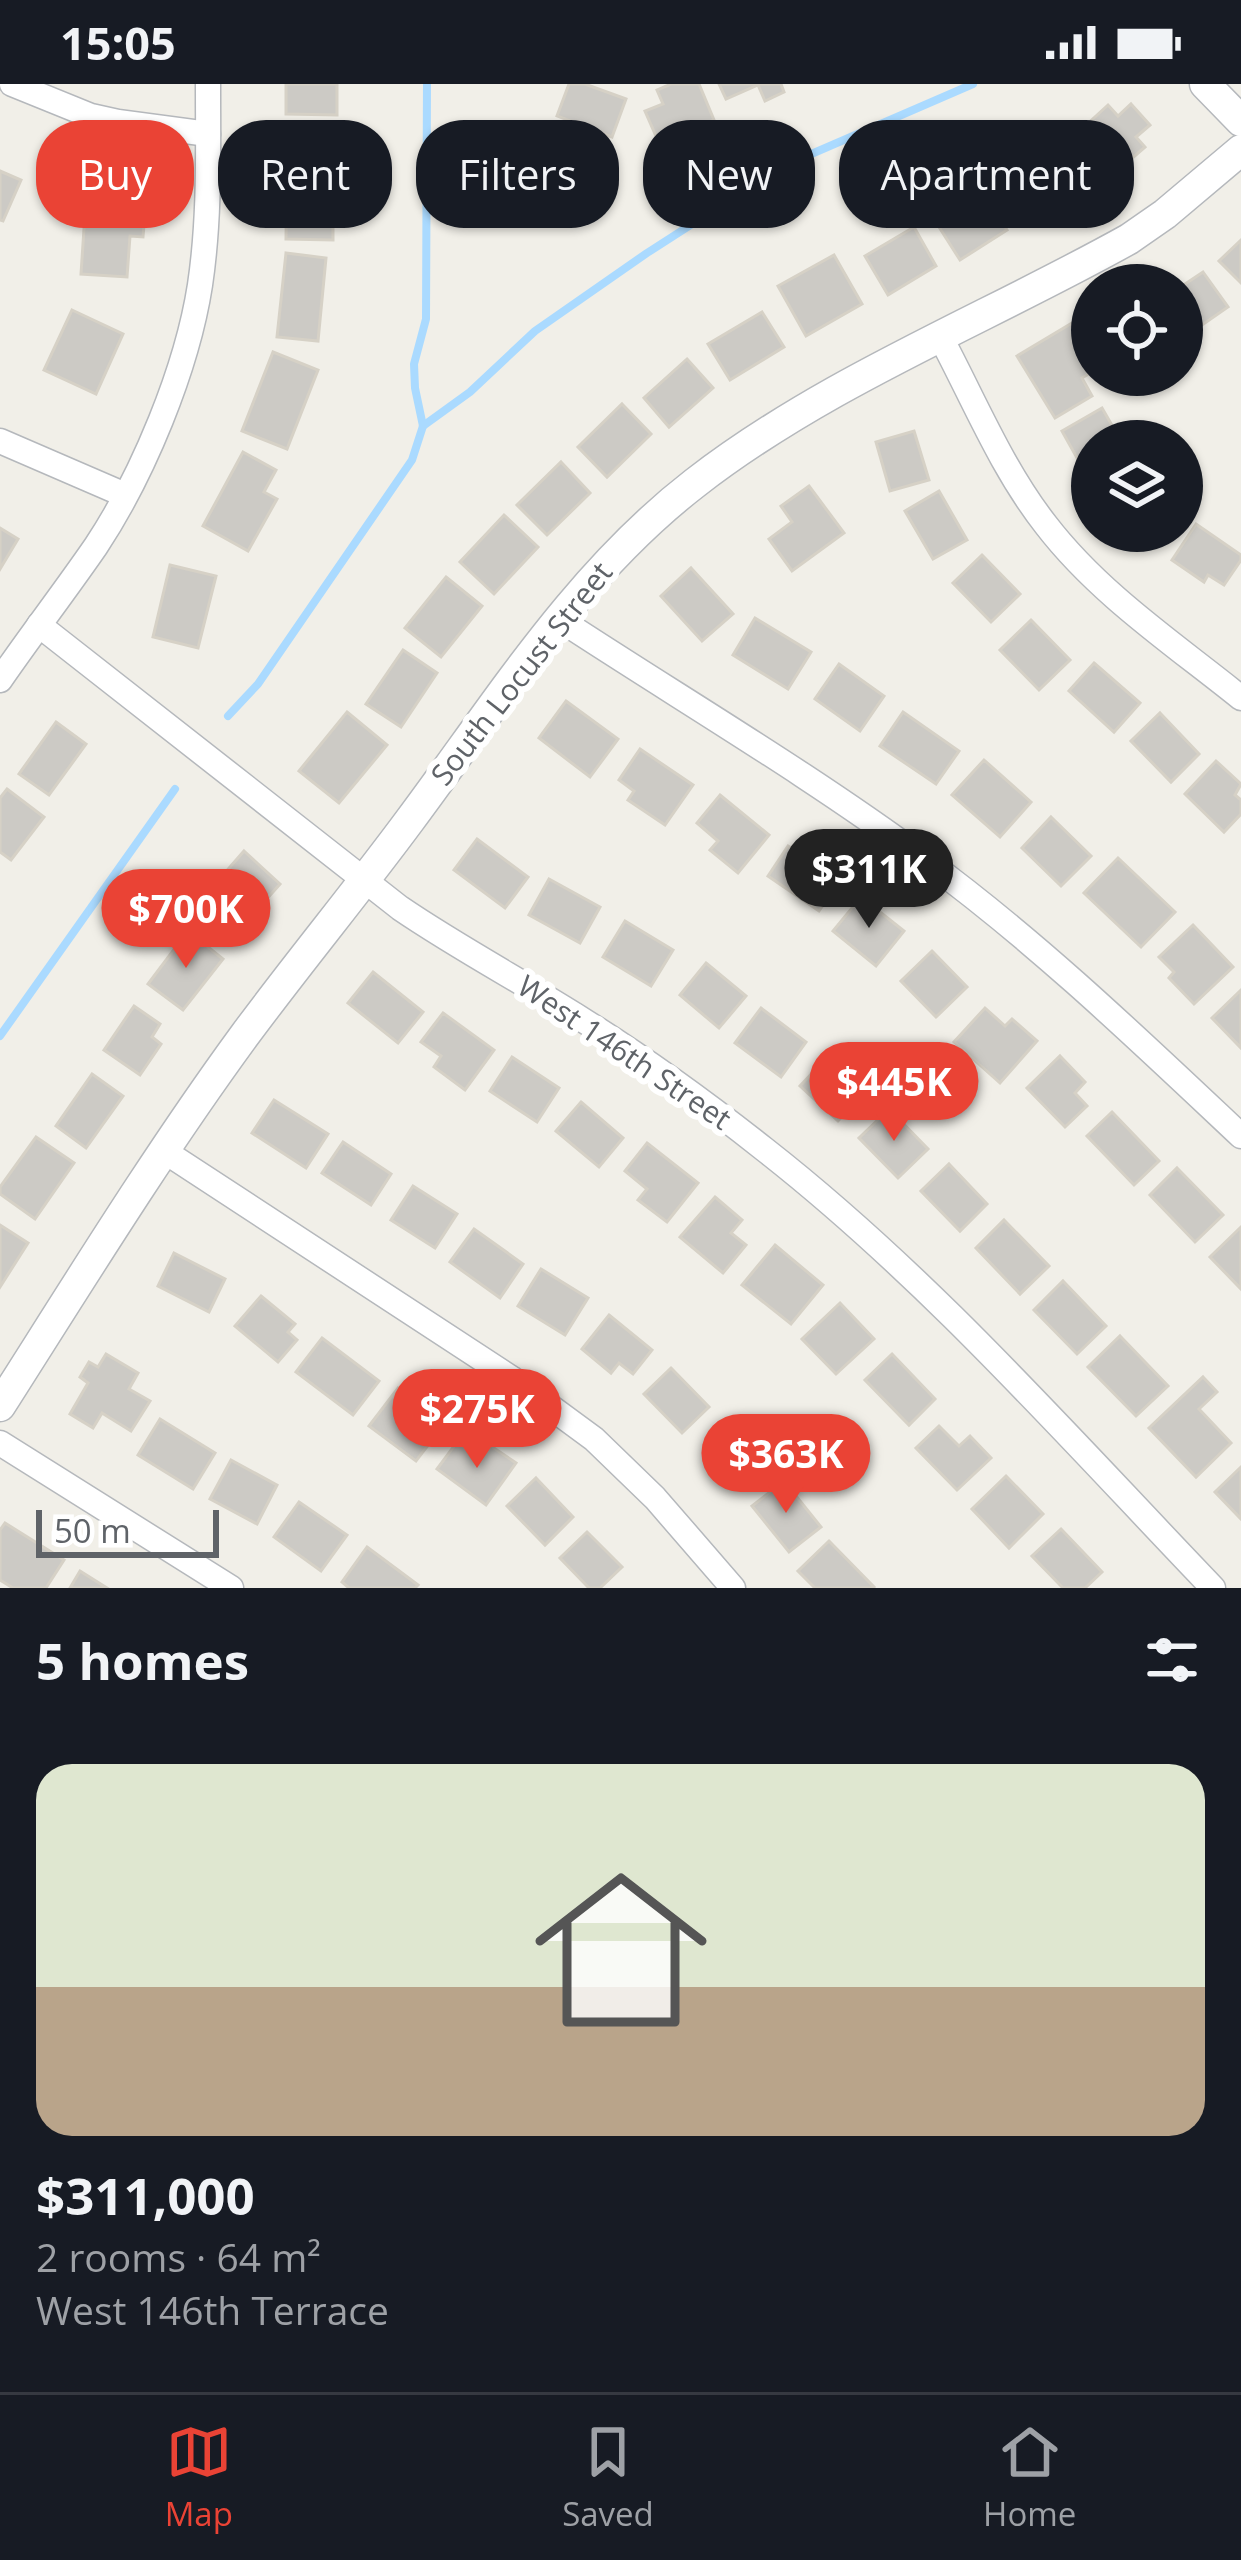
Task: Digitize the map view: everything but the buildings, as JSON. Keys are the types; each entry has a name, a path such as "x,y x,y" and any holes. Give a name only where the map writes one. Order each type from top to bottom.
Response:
{"street":[{"path":"12,84 91,116 208,134"},
{"path":"0,680 98,543 160,421 200,288 206,237 208,84"},
{"path":"1205,84 1241,121"},
{"name":"South Locust Street","path":"0,1406 164,1151 243,1038 523,664 617,552 649,520 768,431 1129,239 1241,150"},
{"path":"941,338 1017,483 1044,524 1084,570 1241,698"},
{"path":"0,441 124,495"},
{"path":"559,620 780,759 930,863 1031,946 1241,1136"},
{"name":"West 146th Street","path":"39,625 363,880 448,940 606,1035 783,1165 951,1315 1214,1588"},
{"path":"164,1151 512,1378 594,1439 656,1498 733,1588"},
{"path":"0,1443 231,1588"}],"waterway":[{"path":"228,716 258,684 412,460 423,426 414,364 426,319 427,84"},
{"path":"423,426 470,392 535,331 779,168 973,84"},
{"path":"0,1036 175,789"}]}
